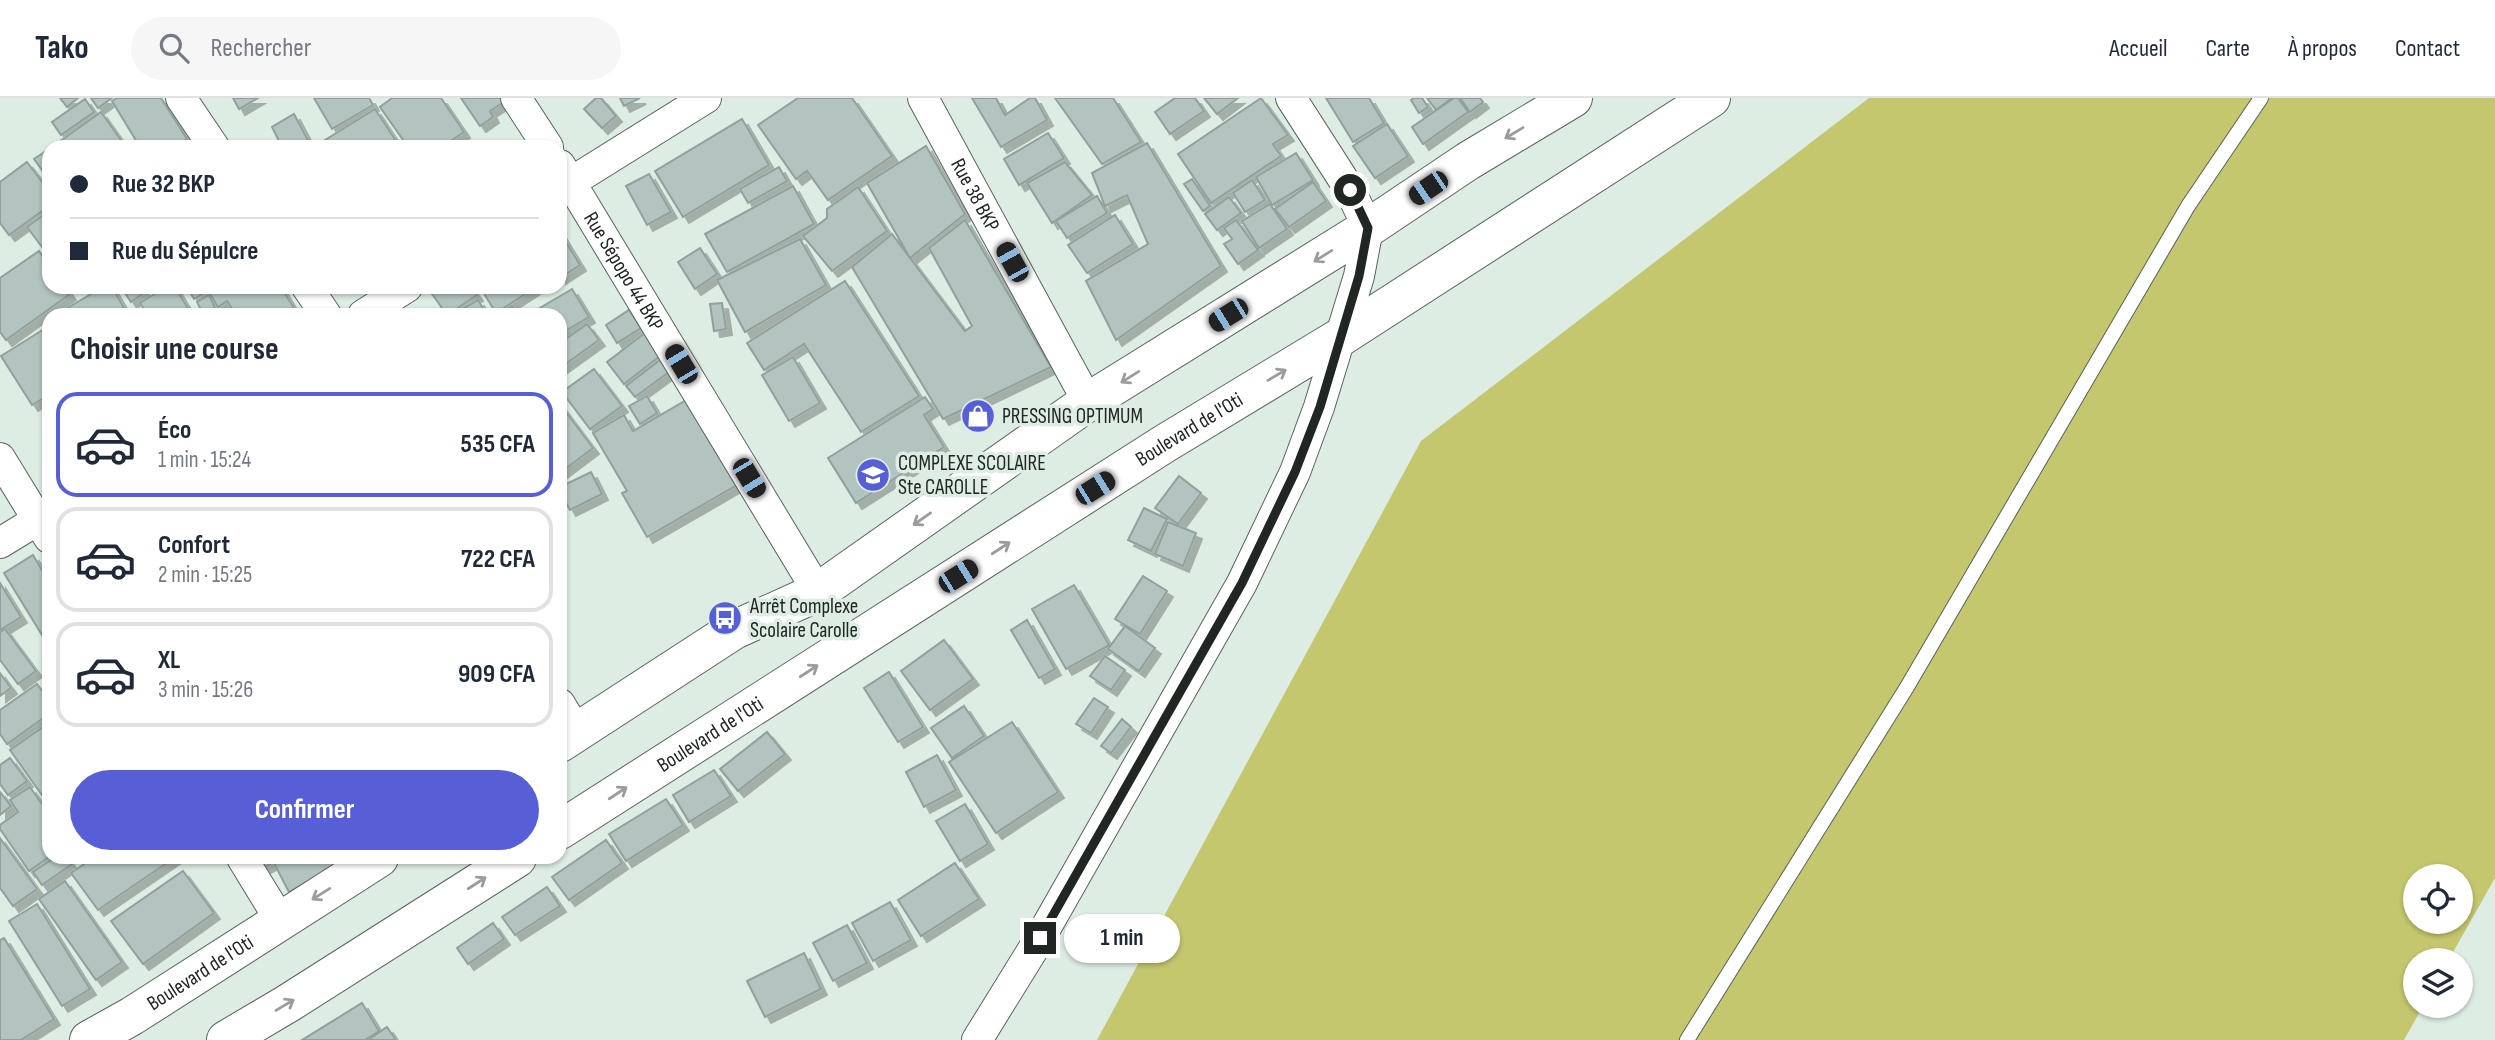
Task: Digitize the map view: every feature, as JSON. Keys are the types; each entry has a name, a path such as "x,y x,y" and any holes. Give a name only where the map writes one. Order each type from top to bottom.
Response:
{"main road":[{"path":"567,726 734,630 818,592 1088,402 1368,228 1468,161 1573,98"},
{"name":"Boulevard de l'Oti","path":"567,826 1164,444 1339,338 1711,98"},
{"name":"Boulevard de l'Oti","path":"89,1040 132,1016 369,864"},
{"path":"226,1040 508,864"}],"street":[{"path":"181,98 209,140"},
{"path":"516,98 543,140"},
{"path":"567,177 706,98"},
{"name":"Rue 38 BKP","path":"923,98 1088,402"},
{"path":"977,1040 1040,938 1242,583 1295,472 1320,407 1359,276 1368,228 1350,190 1291,98"},
{"name":"Rue Sépopo 44 BKP","path":"567,184 818,592"},
{"path":"374,308 396,294"},
{"path":"0,458 42,520"},
{"path":"0,543 42,525"},
{"path":"246,864 280,920"}],"lane":[{"path":"1687,1040 1907,687 2188,206 2261,98"}],"green space":[{"path":"1869,98 2495,98 2495,878 2473,917 2473,864 2403,864 2403,934 2463,934 2455,948 2403,948 2403,1018 2416,1018 2404,1040 1097,1040 1421,441"}],"building":[{"path":"60,98 78,98 67,107"},
{"path":"91,98 112,98 98,108"},
{"path":"117,98 161,98 187,139 136,140 112,101"},
{"path":"233,98 258,98 239,109"},
{"path":"314,98 369,98 373,105 332,129"},
{"path":"392,98 441,98 464,132 452,140 403,140 380,107"},
{"path":"461,98 507,100 490,111 493,117 480,126"},
{"path":"596,98 601,98 616,116 602,128 584,109"},
{"path":"620,98 640,98 624,106"},
{"path":"798,98 852,98 892,156 828,200 807,171 796,179 758,125"},
{"path":"972,98 996,98 1005,115 1030,98 1035,98 1047,120 1001,147"},
{"path":"1055,98 1113,98 1141,142 1102,164"},
{"path":"1175,98 1195,98 1204,111 1170,134 1155,112"},
{"path":"1204,98 1238,98 1217,114"},
{"path":"1261,98 1288,135 1273,144 1281,156 1211,203 1178,154"},
{"path":"1326,98 1369,98 1384,123 1353,142"},
{"path":"1422,98 1428,107 1419,113 1411,100"},
{"path":"1427,98 1452,98 1436,110"},
{"path":"1454,98 1458,98 1468,112 1423,144 1412,127"},
{"path":"1460,98 1480,98 1483,102 1470,112"},
{"path":"85,99 94,112 61,135 52,122"},
{"path":"375,109 395,140 325,140"},
{"path":"101,112 121,140 62,140"},
{"path":"294,114 308,140 278,140 272,127"},
{"path":"742,119 769,165 683,217 655,171"},
{"path":"1387,124 1408,156 1375,178 1353,146"},
{"path":"1048,133 1064,158 1019,185 1004,159"},
{"path":"1147,143 1221,266 1116,340 1086,281 1148,244 1127,195 1105,206 1092,173"},
{"path":"926,146 965,214 910,258 867,183"},
{"path":"1296,153 1313,180 1272,205 1256,177"},
{"path":"42,154 42,170 34,159"},
{"path":"27,162 42,182 42,211 9,235 0,223 0,182"},
{"path":"1065,162 1092,195 1052,223 1027,183"},
{"path":"779,167 787,181 748,203 740,189"},
{"path":"649,174 671,212 647,225 626,186"},
{"path":"1192,179 1210,206 1203,211 1184,184"},
{"path":"1252,180 1265,200 1245,212 1233,193"},
{"path":"1313,182 1326,201 1289,227 1275,209"},
{"path":"793,186 814,224 727,272 705,234"},
{"path":"858,187 887,231 832,271 803,236 827,218 827,209"},
{"path":"1097,196 1107,213 1067,238 1056,221"},
{"path":"1229,197 1241,213 1217,230 1205,214"},
{"path":"1270,204 1287,229 1259,248 1242,221"},
{"path":"1115,215 1133,244 1087,273 1068,245"},
{"path":"42,216 42,247 27,227"},
{"path":"965,220 1051,367 943,419 852,267 892,234 965,331 972,326 929,248"},
{"path":"1236,220 1258,250 1238,264 1224,244 1232,239 1224,228"},
{"path":"800,239 826,285 745,332 717,280"},
{"path":"567,244 580,265 567,273"},
{"path":"700,248 717,274 695,289 678,262"},
{"path":"39,251 42,255 42,294 70,294 51,308 42,308 42,314 6,340 0,332 0,278"},
{"path":"845,281 919,396 861,432 804,344 764,370 747,343"},
{"path":"572,289 589,317 567,330 567,308 540,308"},
{"path":"91,294 116,294 124,308 67,308"},
{"path":"126,294 142,294 131,302"},
{"path":"155,294 179,294 188,308 143,308 140,303"},
{"path":"210,294 285,294 294,308 232,308 227,301 218,307"},
{"path":"432,294 477,295 458,308 442,308"},
{"path":"484,294 525,294 504,308 493,308"},
{"path":"209,295 215,308 200,308 197,302"},
{"path":"478,300 483,308 464,308"},
{"path":"722,303 726,329 714,331 710,304"},
{"path":"629,310 641,328 617,343 606,325"},
{"path":"587,324 599,340 567,363 567,338"},
{"path":"650,329 660,356 624,384 607,362"},
{"path":"42,330 42,399 32,405 1,356"},
{"path":"793,357 820,403 789,421 762,375"},
{"path":"660,360 669,372 635,397 626,386"},
{"path":"594,369 622,406 590,429 567,399 567,388"},
{"path":"647,396 657,413 640,424 629,406"},
{"path":"693,396 744,481 647,537 622,493 627,491 593,433 624,415 633,431"},
{"path":"925,397 933,409 924,415 944,447 856,503 828,458"},
{"path":"567,413 593,448 567,468"},
{"path":"591,472 602,494 570,510 567,505 567,484"},
{"path":"1179,476 1201,493 1178,524 1155,508"},
{"path":"1144,508 1167,519 1151,551 1128,540"},
{"path":"1168,522 1196,533 1183,566 1155,554"},
{"path":"33,555 42,570 42,635 4,573"},
{"path":"1143,576 1167,591 1140,634 1115,619"},
{"path":"0,583 21,617 0,630"},
{"path":"1074,585 1109,645 1066,669 1032,609"},
{"path":"1027,620 1055,669 1039,678 1011,630"},
{"path":"1125,626 1155,648 1139,671 1108,649"},
{"path":"5,629 36,671 18,684 0,660 0,632"},
{"path":"944,640 973,679 930,710 901,671"},
{"path":"1105,656 1125,670 1111,690 1090,676"},
{"path":"889,672 923,727 898,742 864,688"},
{"path":"0,673 11,688 0,696"},
{"path":"37,684 42,691 42,719 7,744 0,734 0,710"},
{"path":"1094,698 1108,707 1091,733 1076,724"},
{"path":"964,706 984,736 952,758 931,728"},
{"path":"1122,719 1131,727 1111,753 1101,746"},
{"path":"1012,722 1058,792 996,833 949,762"},
{"path":"42,728 42,795 10,750"},
{"path":"767,732 785,754 738,791 720,769"},
{"path":"937,755 956,790 924,807 906,772"},
{"path":"10,758 27,781 8,795 0,784 0,765"},
{"path":"714,770 731,796 689,822 673,795"},
{"path":"30,787 42,804 42,862 29,871 0,829 0,825 18,812 10,800"},
{"path":"0,792 11,806 0,815"},
{"path":"666,799 683,825 626,861 609,834"},
{"path":"965,804 988,844 960,861 936,821"},
{"path":"0,838 37,889 13,906 0,888"},
{"path":"606,840 622,863 569,900 552,877"},
{"path":"955,863 979,899 921,936 898,900"},
{"path":"45,864 72,864 42,885 33,872"},
{"path":"84,864 165,864 98,910 71,873"},
{"path":"275,864 338,864 289,892"},
{"path":"183,871 214,913 143,964 111,921"},
{"path":"65,881 122,962 96,980 39,899"},
{"path":"547,887 560,906 515,935 502,917"},
{"path":"890,902 911,940 873,961 852,923"},
{"path":"37,904 90,989 62,1006 9,921"},
{"path":"493,923 504,939 468,964 457,948"},
{"path":"847,925 867,963 833,981 813,943"},
{"path":"4,938 54,1019 21,1040 0,1040 0,940"},
{"path":"804,953 821,989 765,1017 747,981"},
{"path":"362,1003 379,1031 365,1040 302,1040"},
{"path":"387,1027 396,1040 368,1040"}],"place":[{"name":"PRESSING OPTIMUM","path":"978,416"},
{"name":"COMPLEXE SCOLAIRE Ste CAROLLE","path":"873,475"},
{"name":"Arrêt Complexe Scolaire Carolle","path":"725,618"}],"route":[{"path":"1040,938 1242,583 1295,472 1320,407 1359,276 1368,228 1350,190"}]}
